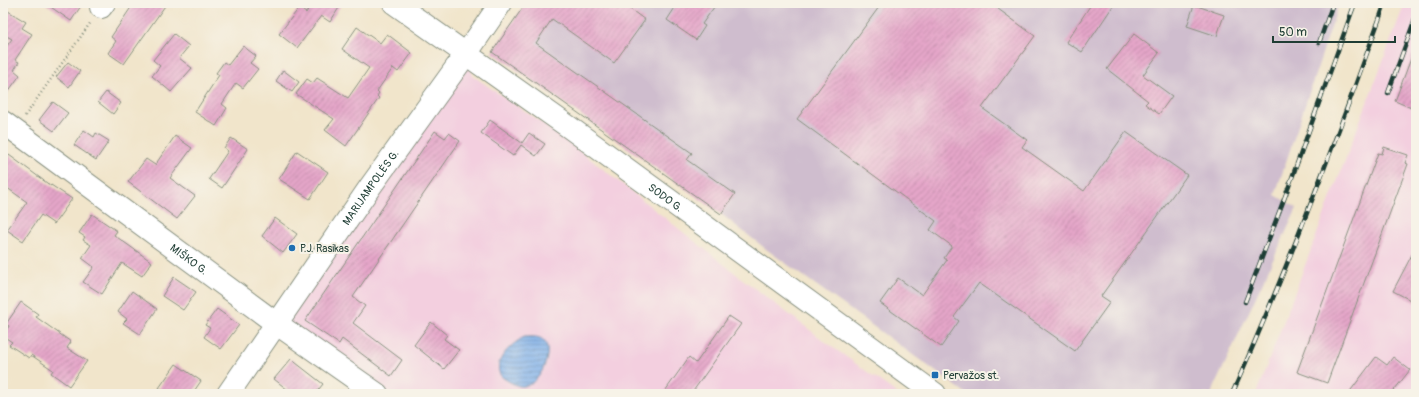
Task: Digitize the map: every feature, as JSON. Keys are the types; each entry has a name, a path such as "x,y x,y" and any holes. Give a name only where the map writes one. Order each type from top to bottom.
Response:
{"street":[{"name":"SODO G.","path":"394,3 594,145 935,394"},
{"name":"MARIJAMPOLĖS G.","path":"228,394 370,187 501,3"},
{"name":"MIŠKO G.","path":"9,126 277,324 377,394"}],"path":[{"path":"9,126 102,5"}],"shaded area":[{"path":"526,3 1339,3 1275,195 1297,208 1211,394 967,394 766,249 721,214 492,52"},
{"path":"1405,3 1416,3 1416,392 1415,394 1256,394"},
{"path":"466,54 473,76 561,136 745,281 898,394 377,394 277,324"}],"water":[{"path":"524,337 536,337 542,339 546,344 547,352 543,370 531,384 523,386 514,384 501,376 499,364 509,348"}],"building":[{"path":"45,3 83,3 71,21"},
{"path":"134,3 167,3 124,64 108,53 116,41 111,37"},
{"path":"301,3 342,3 330,22 321,16 297,48 279,34 299,8 306,13 309,8"},
{"path":"526,3 622,3 645,20 614,63 552,19 536,43 692,153 687,160 735,194 721,214 492,52"},
{"path":"678,3 717,3 702,24 705,26 696,40 667,20"},
{"path":"882,3 990,3 1035,36 982,108 1027,140 1022,147 1084,191 1126,132 1187,175 1101,296 1110,302 1075,351 979,283 954,317 959,321 941,347 880,303 898,278 922,295 947,260 944,258 952,246 930,230 936,221 797,119"},
{"path":"1092,3 1115,3 1082,52 1066,42"},
{"path":"1194,5 1224,15 1217,36 1187,26"},
{"path":"8,11 26,22 22,28 32,34 15,60 19,62 14,70 20,75 3,99 3,51 12,39 3,34 3,20"},
{"path":"357,27 380,43 387,34 412,53 398,72 393,68 377,91 379,93 377,96 379,98 346,146 325,130 334,119 296,94 307,79 313,83 317,78 348,98 369,68 342,49"},
{"path":"174,34 189,46 179,58 192,68 171,92 152,76 160,66 153,60"},
{"path":"1134,34 1159,53 1143,75 1172,96 1159,114 1145,104 1148,101 1107,69"},
{"path":"243,46 256,56 250,63 258,69 243,88 236,83 222,104 227,108 216,126 195,112 219,75 216,73 224,62 228,65"},
{"path":"1416,48 1416,110 1395,101"},
{"path":"68,62 80,71 69,87 56,77"},
{"path":"283,70 299,82 292,92 276,81"},
{"path":"106,92 121,103 113,114 98,102"},
{"path":"53,102 68,113 54,131 39,120"},
{"path":"490,120 522,143 529,133 545,144 536,156 521,145 513,156 481,133"},
{"path":"84,130 94,137 96,133 109,141 96,160 74,145"},
{"path":"435,131 445,138 449,133 460,141 353,297 365,306 353,323 402,360 391,376 342,339 339,344 305,321"},
{"path":"175,136 192,148 170,178 195,196 177,219 128,182 146,159 155,165"},
{"path":"231,138 248,149 222,188 209,179 228,151 224,148"},
{"path":"1384,147 1408,155 1405,163 1408,164 1327,383 1297,372 1378,153 1382,154"},
{"path":"297,151 328,172 310,199 279,179"},
{"path":"9,155 51,186 72,199 54,224 41,215 23,241 7,230 27,202 3,185 3,163"},
{"path":"92,214 117,231 114,235 152,262 142,276 122,263 102,294 83,282 94,267 82,258 91,245 83,240 85,237 79,233"},
{"path":"275,218 297,234 283,253 262,236"},
{"path":"1416,247 1416,303 1393,291"},
{"path":"174,277 196,292 183,310 162,296"},
{"path":"132,291 157,309 140,334 123,323 127,319 118,312"},
{"path":"21,302 38,314 36,317 71,342 67,348 87,361 69,386 51,373 53,370 31,355 29,358 9,345 12,342 3,336 9,326 6,324"},
{"path":"217,309 239,325 221,349 204,337 210,328 205,325"},
{"path":"729,316 741,324 691,394 663,394 689,357 696,363"},
{"path":"431,322 447,335 444,339 459,350 444,369 414,345"},
{"path":"1376,357 1387,365 1393,357 1410,370 1391,394 1348,394"},
{"path":"291,359 323,384 315,394 293,394 274,379"},
{"path":"176,364 201,381 192,394 168,394 159,388"}],"railway":[{"path":"1319,43 1333,3"},
{"path":"1245,302 1289,186 1355,3"},
{"path":"1232,394 1312,200 1385,3"},
{"path":"1388,93 1416,16"}],"place":[{"name":"P.J. Rasikas","path":"292,248"},
{"name":"Pervažos st.","path":"935,375"}]}
